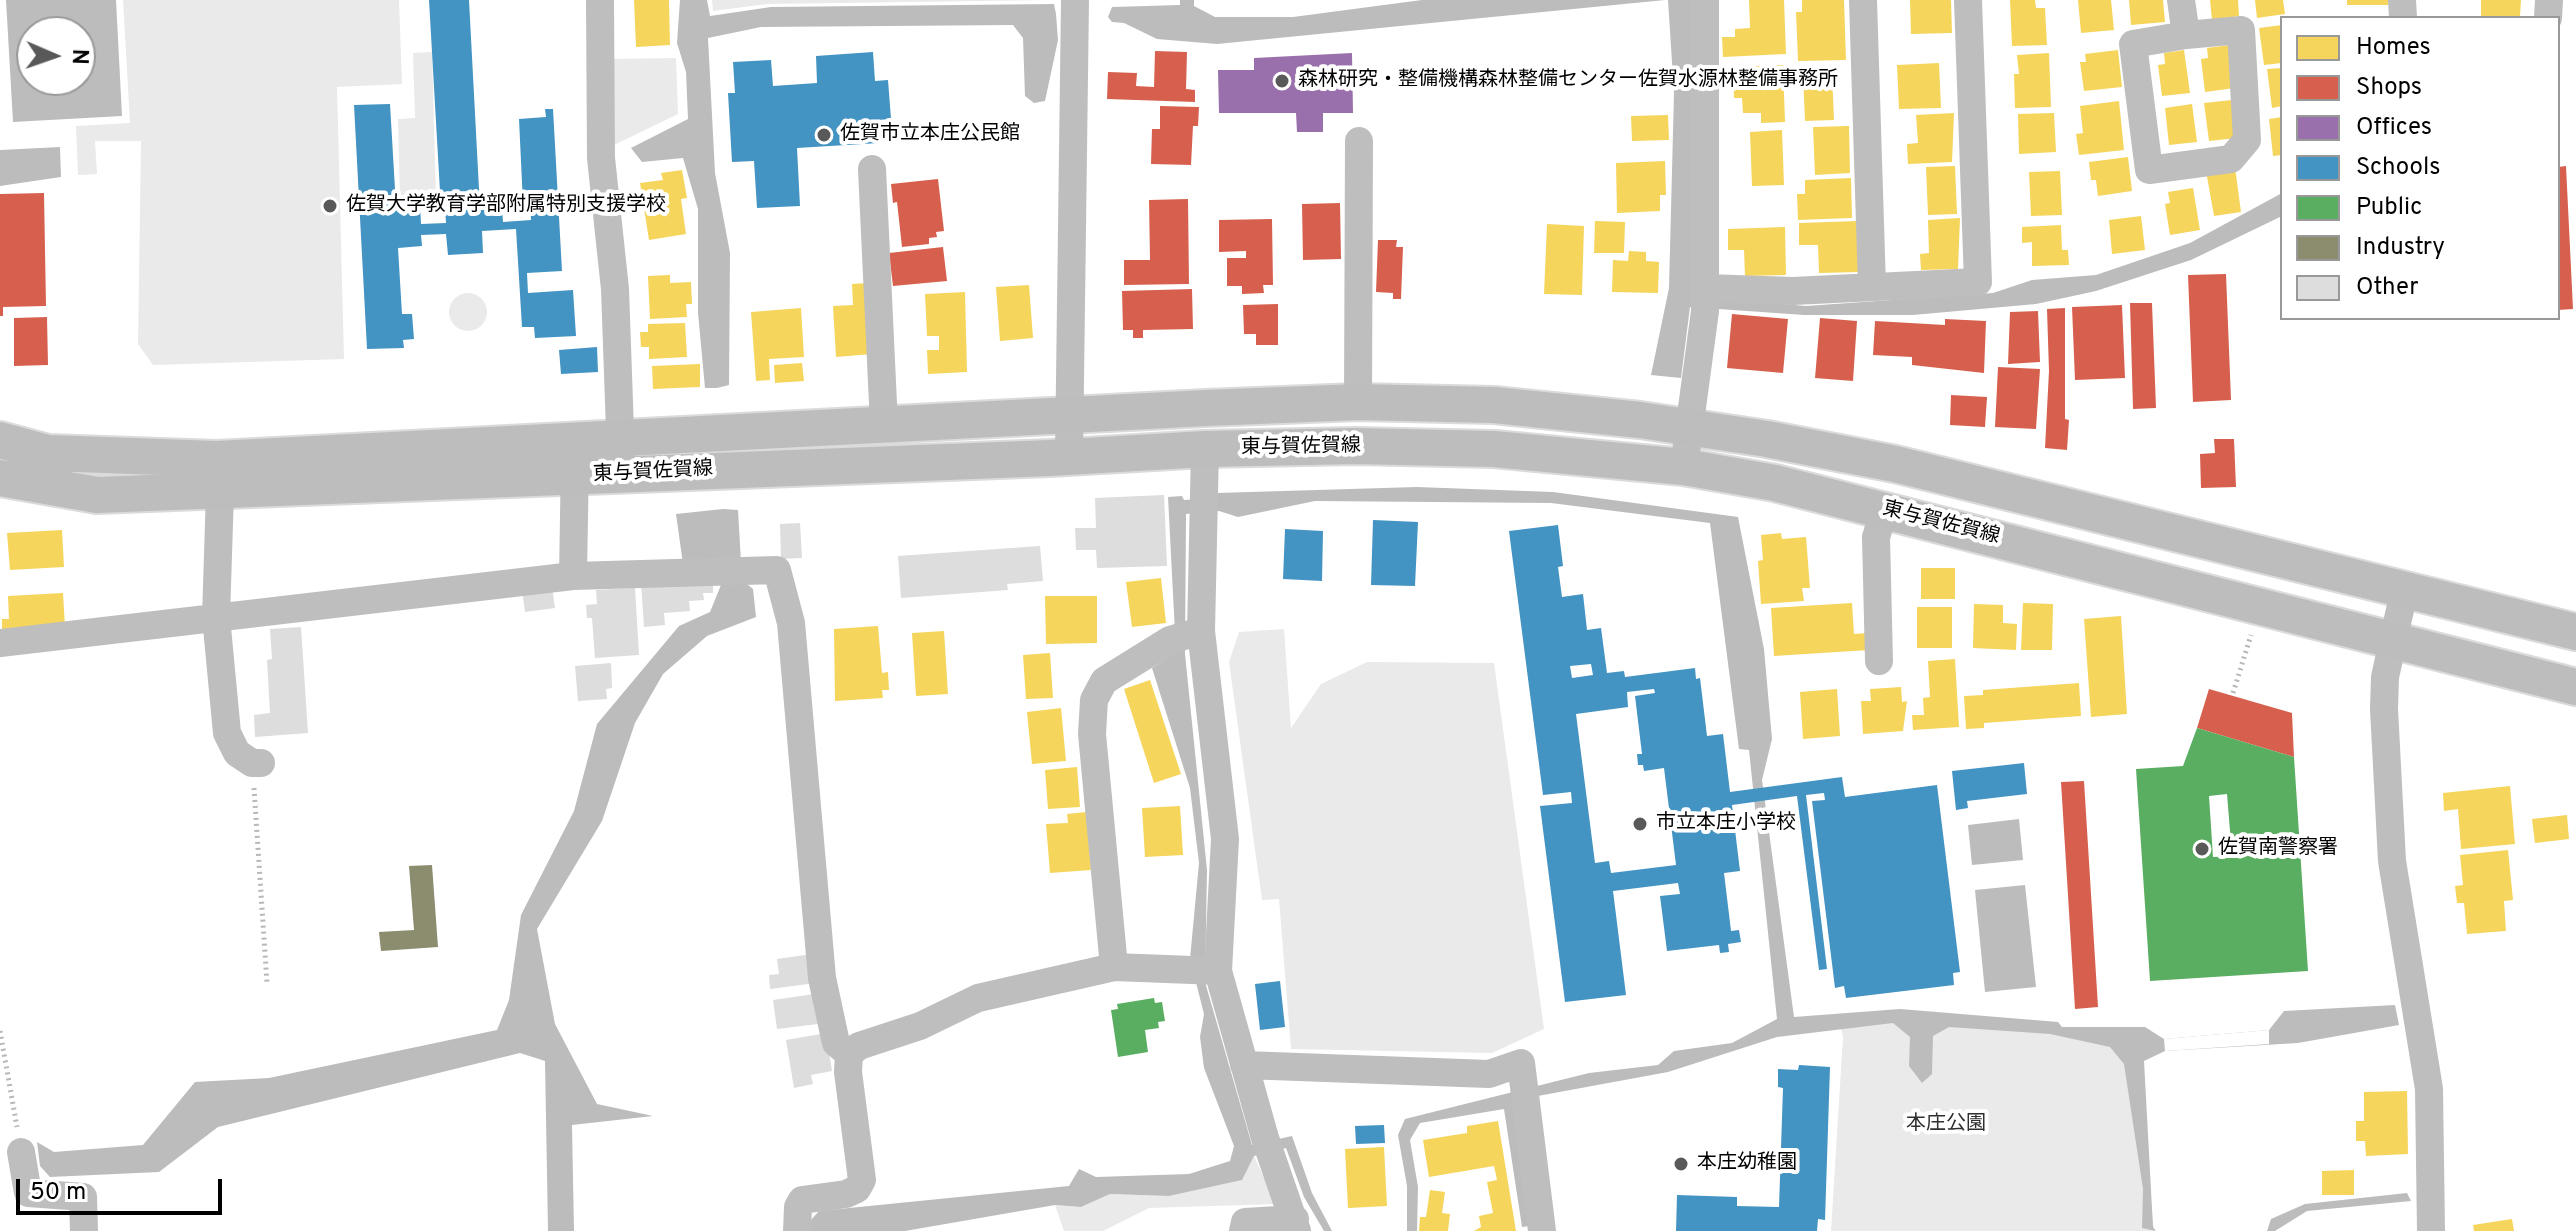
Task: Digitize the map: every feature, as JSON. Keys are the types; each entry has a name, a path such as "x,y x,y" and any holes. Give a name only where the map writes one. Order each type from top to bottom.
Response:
{"main road":[{"name":"東与賀佐賀線","path":"0,478 97,495 220,492 575,460 621,440 1358,402 1494,405 1690,428 1895,464 2576,632"},
{"name":"東与賀佐賀線","path":"0,440 48,453 217,459 575,460 621,475 1205,449 1356,446 1494,449 1684,467 1775,483 1885,509 2576,687"}],"street":[{"path":"600,0 601,158 615,289 621,475"},
{"path":"1069,456 1075,0"},
{"path":"1684,467 1705,300 1705,0"},
{"path":"1863,0 1872,287"},
{"path":"1705,300 1793,291 1978,282 1968,0"},
{"path":"2181,0 2186,35"},
{"path":"2241,30 2247,140 2231,159 2149,170 2133,44 2186,35 2241,30"},
{"path":"1358,402 1359,141"},
{"path":"872,169 884,425"},
{"path":"1205,449 1187,636 1225,839 1206,970 1244,1065 1296,1225 1245,1222 1243,1231"},
{"path":"573,576 575,460"},
{"path":"220,492 216,617 227,733 237,753 256,763"},
{"path":"1879,661 1876,537 1885,509"},
{"path":"0,643 573,576 777,570 791,623 822,978 836,1043 849,1054 862,1180 857,1189 846,1194 802,1200 798,1207 797,1231"},
{"path":"2404,592 2385,677 2384,709 2392,861 2429,1089 2431,1231"},
{"path":"1114,967 1092,734 1094,700 1104,681 1187,636"},
{"path":"849,1054 859,1046 920,1026 978,998 1114,967 1206,970"},
{"path":"1244,1065 1489,1074 1521,1063 1542,1231"},
{"path":"21,1152 28,1193 83,1197 84,1231"}],"path":[{"path":"2233,693 2251,634"},
{"path":"256,763 267,983"},
{"path":"0,1031 21,1152"}],"green space":[{"path":"123,0 399,0 402,84 337,87 344,359 153,365 138,344 141,141 95,141 97,174 78,175 76,126 130,123"},
{"path":"712,0 1050,0 767,4 713,11"},
{"path":"432,52 436,199 400,200 398,119 415,118 413,53"},
{"path":"676,58 678,114 612,146 612,59"},
{"path":"468,293 481,299 487,312 481,325 468,331 455,325 449,312 455,299"},
{"path":"1284,629 1291,728 1321,684 1367,662 1494,663 1544,1029 1492,1053 1291,1049 1279,899 1262,900 1229,662 1239,632"},
{"name":"本庄公園","path":"1839,1021 2057,1029 2134,1048 2154,1231 1831,1231 1843,1037"},
{"path":"1254,1156 1276,1204 1149,1208 1103,1231 1064,1231 1055,1205 1081,1207 1110,1194 1169,1196 1241,1180"}],"shaded area":[{"path":"6,0 116,0 122,116 13,122"},
{"path":"680,0 707,0 710,16 771,7 1054,4 1056,14 1058,40 1045,101 1034,103 1025,96 1023,38 1013,25 761,27 708,38 715,173 730,253 729,385 717,388 705,388 698,313 698,209 683,158 642,162 631,148 688,119 686,72 677,43"},
{"path":"1180,0 1194,0 1194,6 1215,17 1293,17 1422,0 1665,0 1217,44 1157,39 1124,23 1112,22 1108,17 1112,7 1180,5"},
{"path":"1668,0 1691,0 1691,296 1806,306 1993,293 2032,280 2096,275 2190,243 2280,194 2280,217 2191,260 2096,291 2036,304 1913,315 1804,315 1690,307 1681,378 1651,375 1669,288 1674,93"},
{"path":"60,147 61,177 0,186 0,150"},
{"path":"1417,487 1553,492 1738,517 1764,649 1772,739 1762,780 1794,1017 1900,1009 2058,1022 2062,1027 2145,1027 2164,1039 2269,1030 2284,1011 2395,1005 2399,1025 2298,1043 2165,1051 2144,1061 2153,1227 2156,1231 2142,1228 2143,1189 2124,1064 2110,1047 2050,1034 1949,1027 1933,1036 1932,1074 1922,1083 1909,1066 1910,1037 1893,1023 1777,1037 1668,1072 1516,1100 1530,1226 1522,1227 1504,1109 1420,1123 1410,1140 1418,1187 1417,1231 1407,1231 1407,1186 1398,1135 1405,1119 1589,1073 1658,1065 1674,1051 1732,1043 1777,1019 1749,750 1739,749 1710,523 1551,503 1315,501 1238,517 1219,511 1186,514 1185,654 1207,870 1205,982 1252,1145 1292,1136 1312,1193 1332,1231 1324,1231 1304,1197 1286,1148 1254,1156 1242,1180 1169,1196 1110,1194 1081,1207 1055,1205 905,1231 811,1231 810,1221 819,1211 1069,1186 1079,1169 1096,1177 1189,1174 1230,1161 1234,1146 1204,1068 1200,1037 1204,1014 1190,959 1199,863 1190,788 1152,668 1176,652 1168,497 1182,496 1184,500 1216,498 1217,493"},
{"path":"738,510 742,580 753,589 756,617 707,636 663,674 635,723 602,821 537,929 555,1024 597,1104 653,1116 572,1125 574,1231 548,1231 545,1061 520,1053 218,1127 159,1172 50,1177 40,1166 37,1142 54,1152 143,1145 195,1082 269,1078 497,1030 509,1000 521,915 574,811 597,724 679,626 710,612 721,585 683,564 676,514"},
{"path":"2019,819 2023,860 1972,865 1968,825"},
{"path":"2025,885 2036,987 1985,992 1975,890"},
{"path":"2407,1193 2411,1201 2307,1211 2275,1231 2267,1231 2271,1219 2305,1204"}],"pier":[{"path":"2269,1030 2269,1044 2165,1051 2164,1039"}],"building: Homes":[{"path":"634,0 669,0 670,45 636,47"},
{"path":"1749,0 1784,0 1786,54 1723,57 1722,37 1735,37 1735,29 1750,28"},
{"path":"1802,0 1844,0 1846,60 1798,61 1796,12 1802,12"},
{"path":"1910,0 1951,0 1952,33 1911,34"},
{"path":"2010,0 2035,0 2036,8 2045,8 2047,45 2012,46"},
{"path":"2078,0 2111,0 2114,30 2081,33"},
{"path":"2129,0 2163,0 2165,22 2131,25"},
{"path":"2210,0 2238,0 2239,16 2212,20"},
{"path":"2255,0 2283,0 2285,14 2257,18"},
{"path":"2347,0 2388,0 2388,5 2347,5"},
{"path":"2481,0 2521,0 2520,16 2481,16"},
{"path":"2280,25 2280,63 2264,65 2259,28"},
{"path":"2230,45 2235,88 2205,92 2201,59 2208,58 2207,48"},
{"path":"2118,50 2122,87 2084,91 2080,62 2086,62 2085,54"},
{"path":"2184,50 2190,93 2162,96 2158,65 2165,64 2164,53"},
{"path":"2049,53 2051,107 2015,108 2014,74 2019,74 2017,55"},
{"path":"1939,63 1941,108 1899,109 1897,65"},
{"path":"1783,65 1785,122 1761,123 1761,113 1743,113 1742,98 1734,98 1733,67"},
{"path":"2280,68 2280,106 2272,108 2267,69"},
{"path":"1832,73 1834,120 1805,121 1803,74"},
{"path":"2232,100 2237,138 2209,141 2204,103"},
{"path":"2119,101 2124,150 2079,155 2076,134 2083,133 2080,106"},
{"path":"2192,104 2197,142 2169,145 2165,108"},
{"path":"1954,113 1952,162 1908,164 1907,144 1918,143 1916,115"},
{"path":"2054,113 2056,152 2019,154 2018,114"},
{"path":"1668,115 1669,140 1632,141 1631,116"},
{"path":"2280,117 2280,155 2273,156 2269,119"},
{"path":"1849,126 1850,173 1815,175 1813,127"},
{"path":"1782,130 1784,185 1752,186 1750,132"},
{"path":"2128,157 2132,191 2098,196 2096,180 2091,180 2089,162"},
{"path":"1665,161 1666,195 1660,195 1660,211 1617,213 1616,163"},
{"path":"1955,166 1957,214 1928,215 1926,167"},
{"path":"2235,167 2241,212 2214,216 2206,171"},
{"path":"682,170 687,198 681,199 686,234 649,240 640,183 663,180 661,173"},
{"path":"2060,171 2062,215 2031,216 2029,172"},
{"path":"1851,178 1852,218 1798,220 1797,194 1805,194 1805,180"},
{"path":"2193,188 2200,230 2170,235 2165,204 2170,203 2168,192"},
{"path":"2141,216 2145,250 2112,254 2109,220"},
{"path":"1960,218 1958,269 1921,270 1920,254 1929,253 1928,220"},
{"path":"1595,221 1625,222 1624,253 1594,253"},
{"path":"1857,221 1859,272 1819,273 1818,245 1799,245 1799,223"},
{"path":"1547,224 1584,226 1582,295 1544,294"},
{"path":"2061,225 2062,250 2068,250 2069,265 2032,266 2032,242 2022,243 2022,227"},
{"path":"1785,227 1786,275 1745,276 1744,250 1728,250 1728,229"},
{"path":"1629,251 1646,252 1646,261 1659,262 1658,293 1612,292 1613,260 1628,261"},
{"path":"670,275 670,283 691,282 692,304 686,304 687,317 650,319 648,276"},
{"path":"867,283 872,354 836,357 833,306 853,305 852,284"},
{"path":"1029,285 1033,338 1000,341 996,287"},
{"path":"965,292 967,372 928,374 927,350 939,350 939,336 927,336 925,294"},
{"path":"801,308 804,357 769,359 770,380 756,381 751,312"},
{"path":"685,323 687,357 649,359 649,347 641,347 640,332 648,332 648,324"},
{"path":"802,363 804,381 775,383 774,365"},
{"path":"700,364 700,387 653,389 652,366"},
{"path":"62,530 64,567 10,570 7,533"},
{"path":"1781,533 1782,539 1806,537 1810,588 1802,588 1804,601 1761,604 1758,561 1763,560 1761,535"},
{"path":"1921,568 1955,568 1955,599 1921,599"},
{"path":"1161,578 1166,623 1132,627 1126,582"},
{"path":"63,593 65,627 2,631 2,619 9,619 8,596"},
{"path":"1045,596 1097,596 1097,643 1046,644"},
{"path":"1852,603 1854,634 1868,633 1869,650 1774,656 1771,608"},
{"path":"2023,603 2053,604 2052,650 2021,650"},
{"path":"1974,604 2003,605 2003,623 2017,624 2016,650 1973,648"},
{"path":"1917,607 1952,607 1952,648 1917,648"},
{"path":"2121,616 2127,714 2091,717 2084,619"},
{"path":"878,626 882,673 888,672 889,690 882,690 883,698 835,701 834,629"},
{"path":"944,631 948,694 916,696 912,633"},
{"path":"1050,653 1053,698 1026,699 1023,655"},
{"path":"1955,659 1959,727 1913,730 1912,715 1924,715 1923,698 1930,697 1928,661"},
{"path":"1150,680 1181,774 1154,783 1124,689"},
{"path":"2079,683 2081,716 1984,723 1984,728 1966,729 1964,696 1983,695 1983,690"},
{"path":"1901,687 1902,702 1907,701 1903,731 1863,734 1861,701 1871,701 1870,689"},
{"path":"1837,689 1840,736 1803,739 1800,692"},
{"path":"1061,708 1066,761 1032,764 1027,712"},
{"path":"1077,767 1080,807 1048,809 1045,770"},
{"path":"2510,786 2515,844 2461,849 2458,809 2444,811 2443,793"},
{"path":"1180,806 1183,855 1145,857 1142,808"},
{"path":"1086,812 1091,870 1050,873 1046,824 1068,823 1067,814"},
{"path":"2567,815 2569,839 2535,843 2532,819"},
{"path":"2508,850 2513,900 2504,901 2506,931 2467,934 2464,903 2457,903 2455,886 2463,885 2460,855"},
{"path":"2407,1091 2408,1154 2366,1156 2365,1141 2356,1141 2356,1121 2364,1121 2364,1092"},
{"path":"1498,1121 1516,1231 1474,1231 1481,1227 1479,1216 1493,1213 1487,1182 1497,1180 1494,1166 1429,1177 1423,1140 1467,1133 1467,1126"},
{"path":"1384,1147 1387,1206 1348,1208 1345,1149"},
{"path":"2354,1170 2354,1195 2322,1195 2322,1171"},
{"path":"1430,1190 1445,1192 1442,1213 1450,1214 1448,1231 1419,1231 1420,1217 1426,1217"},
{"path":"2512,1219 2514,1231 2474,1231 2473,1225"}],"building: Shops":[{"path":"1155,51 1187,52 1186,89 1195,90 1195,102 1107,99 1108,72 1137,73 1136,86 1154,87"},
{"path":"1160,106 1199,107 1198,126 1193,126 1191,165 1151,164 1152,129 1160,129"},
{"path":"2566,166 2573,309 2560,310 2560,167"},
{"path":"938,179 944,231 936,232 937,237 929,238 929,244 902,247 897,202 893,203 891,184"},
{"path":"44,193 46,306 3,307 3,316 0,316 0,194"},
{"path":"1188,199 1189,284 1124,285 1124,260 1150,260 1149,200"},
{"path":"1340,203 1341,259 1303,260 1302,204"},
{"path":"1272,219 1273,285 1263,285 1264,293 1242,294 1242,286 1227,286 1227,258 1246,258 1246,251 1219,252 1219,220"},
{"path":"1378,240 1397,240 1396,247 1403,247 1401,299 1393,299 1393,293 1376,292"},
{"path":"943,247 947,281 893,286 889,253"},
{"path":"2226,274 2231,400 2193,402 2188,275"},
{"path":"1192,289 1193,329 1143,330 1143,338 1133,338 1133,330 1123,330 1122,291"},
{"path":"2130,303 2152,303 2156,408 2133,409"},
{"path":"1278,304 1278,345 1256,345 1256,334 1244,334 1243,305"},
{"path":"2122,305 2125,378 2075,380 2072,307"},
{"path":"2065,308 2065,419 2069,420 2067,450 2045,448 2049,371 2047,309"},
{"path":"2038,311 2040,362 2008,364 2010,312"},
{"path":"1732,314 1788,319 1783,373 1727,368"},
{"path":"47,317 48,365 14,366 14,318"},
{"path":"1820,318 1857,321 1853,381 1815,378"},
{"path":"1945,319 1986,321 1984,373 1912,365 1912,357 1873,355 1875,321 1945,325"},
{"path":"1998,367 2040,369 2036,429 1995,427"},
{"path":"1951,395 1987,397 1985,427 1950,425"},
{"path":"2214,439 2234,439 2236,487 2201,488 2200,454 2215,453"},
{"path":"2209,689 2292,713 2294,757 2197,728"},
{"path":"2084,781 2098,1007 2075,1009 2061,782"}],"building: Offices":[{"path":"1352,53 1353,113 1323,113 1323,132 1297,132 1296,113 1219,113 1218,70 1254,70 1254,58"}],"building: Schools":[{"path":"429,0 469,0 480,208 502,207 503,222 531,220 530,204 523,204 519,119 546,117 545,109 553,109 562,271 527,273 528,293 573,290 576,336 535,338 534,327 522,327 516,229 482,231 483,253 448,255 446,234 421,235 422,246 398,248 402,314 412,314 414,339 403,340 404,348 367,349 354,105 390,104 396,206 420,205 421,224 446,223 445,208 441,209"},
{"path":"873,52 875,81 888,80 891,119 877,120 879,143 797,148 800,206 757,208 754,161 732,162 728,93 735,93 733,62 771,60 773,86 817,83 816,56"},
{"path":"597,347 598,372 561,374 559,350"},
{"path":"1373,520 1418,522 1415,586 1371,585"},
{"path":"1558,525 1563,566 1558,567 1562,597 1583,594 1587,630 1601,628 1607,673 1624,671 1625,677 1695,668 1696,679 1700,678 1707,736 1723,734 1730,792 1842,777 1845,797 1937,785 1960,972 1953,973 1954,985 1846,998 1844,986 1835,988 1812,801 1825,800 1824,793 1806,795 1827,969 1819,970 1797,796 1732,805 1740,871 1724,873 1731,931 1739,930 1741,942 1728,944 1729,952 1720,953 1719,945 1667,951 1660,896 1680,894 1678,883 1613,891 1626,995 1565,1002 1540,806 1572,803 1571,792 1543,795 1509,531","holes":["1591,664 1593,675 1572,678 1570,666","1654,689 1655,693 1635,696 1642,754 1637,754 1638,765 1643,765 1644,771 1664,768 1676,865 1611,873 1609,861 1595,863 1576,714 1628,707 1627,692"]},
{"path":"1285,529 1323,531 1322,581 1283,579"},
{"path":"2024,763 2027,794 1967,801 1968,808 1956,810 1952,771"},
{"path":"1280,981 1285,1027 1260,1030 1255,984"},
{"path":"1799,1065 1830,1067 1825,1220 1818,1219 1817,1231 1676,1231 1677,1195 1737,1197 1737,1206 1779,1207 1783,1088 1778,1087 1778,1069 1798,1070"},
{"path":"1384,1125 1385,1143 1356,1144 1355,1126"}],"building: Public":[{"path":"2197,728 2294,757 2308,971 2150,981 2136,769 2183,766","holes":["2227,794 2232,856 2213,857 2209,796"]},
{"path":"1154,998 1155,1003 1162,1002 1165,1021 1158,1022 1159,1028 1145,1030 1148,1052 1118,1057 1111,1010 1118,1009 1117,1004"}],"building: Industry":[{"path":"432,865 438,947 381,951 379,932 414,930 409,866"}],"building: Other":[{"path":"1164,495 1167,566 1097,568 1096,550 1076,550 1075,528 1096,528 1095,498"},
{"path":"800,523 802,558 781,559 780,524"},
{"path":"1040,546 1043,581 1007,584 1008,590 901,598 898,556"},
{"path":"641,583 713,583 713,593 703,593 704,600 689,601 690,611 664,613 665,625 644,627"},
{"path":"552,587 555,608 525,612 522,590"},
{"path":"635,588 639,655 595,658 592,618 587,618 586,605 597,604 596,590"},
{"path":"301,627 308,733 255,737 254,715 270,713 267,660 272,659 270,629"},
{"path":"611,663 612,688 606,689 607,699 578,701 575,666"},
{"path":"812,954 816,983 770,989 769,975 779,974 777,959"},
{"path":"814,994 818,1024 777,1029 773,1000"},
{"path":"826,1033 832,1071 811,1075 813,1084 794,1088 786,1040"}],"place":[{"name":"森林研究・整備機構森林整備センター佐賀水源林整備事務所","path":"1282,81"},
{"name":"佐賀市立本庄公民館","path":"824,135"},
{"name":"佐賀大学教育学部附属特別支援学校","path":"330,206"},
{"name":"市立本庄小学校","path":"1640,824"},
{"name":"佐賀南警察署","path":"2202,849"},
{"name":"本庄幼稚園","path":"1681,1164"}]}
